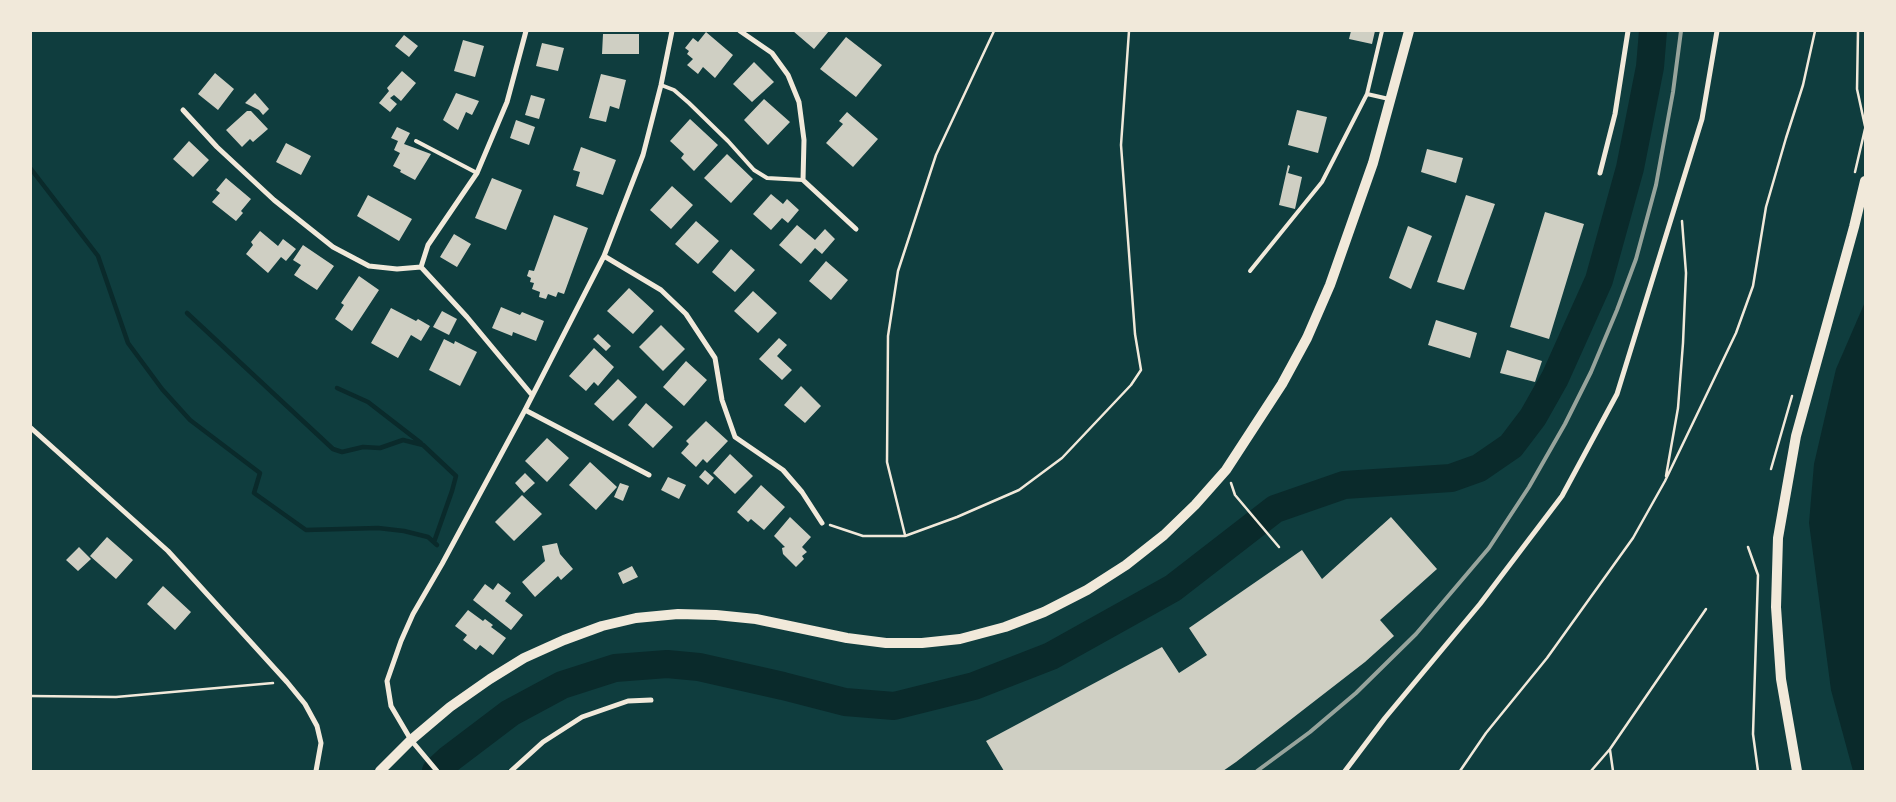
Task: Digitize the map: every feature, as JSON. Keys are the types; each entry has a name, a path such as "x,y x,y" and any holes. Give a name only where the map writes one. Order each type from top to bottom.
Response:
{"main road":[{"path":"380,771 411,740 450,708 524,658 602,626 636,618 678,614 716,615 756,620 847,638 886,643 922,643 960,639 1005,627 1044,612 1087,590 1126,565 1164,535 1195,505 1226,470 1282,384 1307,338 1330,285 1373,163 1409,31"},
{"path":"1797,771 1781,679 1776,606 1778,538 1796,436 1865,181"}],"street":[{"path":"422,267 428,245 477,173 507,102 526,31"},
{"path":"437,771 411,740 391,706 387,681 413,614 525,410 604,256 643,155 661,85 672,31"},
{"path":"740,31 772,53 788,75 799,102 804,140 803,180 856,229"},
{"path":"1600,173 1615,114 1628,31"},
{"path":"1345,771 1385,718 1480,604 1562,496 1617,394 1702,119 1717,31"},
{"path":"183,110 217,148 274,200 333,247 369,266 397,269 422,267"},
{"path":"604,256 661,290 686,314 715,358 722,400 736,437 783,470 802,492 822,523"},
{"path":"422,267 532,396"},
{"path":"525,410 648,476"},
{"path":"31,428 168,551 287,682 305,704 317,726 321,743 316,771"},
{"path":"511,771 543,742 582,717 628,701 651,700"}],"lane":[{"path":"1250,271 1322,182 1367,94 1382,31"},
{"path":"661,85 674,90 728,141 754,170 767,178 803,180"},
{"path":"1367,94 1391,100"},
{"path":"416,141 477,173"}],"path":[{"path":"905,536 887,462 888,336 898,270 936,155 994,31"},
{"path":"822,523 863,536 905,536 957,517 1019,490 1062,458 1131,385 1140,370 1135,334 1121,144 1129,31"},
{"path":"1460,771 1486,733 1548,658 1633,538 1665,481 1736,333 1753,286 1766,207 1804,85 1815,31"},
{"path":"1858,31 1857,89 1865,126"},
{"path":"1665,481 1678,408 1683,343 1686,273 1682,217"},
{"path":"1235,495 1279,547"},
{"path":"1748,547 1758,575 1753,734 1758,771"},
{"path":"1590,771 1610,749 1706,609"},
{"path":"31,696 116,697 287,682"},
{"path":"1610,749 1613,771"}],"water":[{"path":"1865,302 1865,771 1853,771 1831,690 1809,523 1814,464 1836,369"}],"building":[{"path":"793,31 829,31 814,49"},
{"path":"1351,31 1375,31 1372,44 1349,39"},
{"path":"706,32 733,55 715,78 703,67 698,74 687,65 693,59 687,54 689,51 685,48 693,38 698,42"},
{"path":"603,34 639,34 639,54 602,54"},
{"path":"404,35 418,46 409,57 395,46"},
{"path":"846,37 882,65 856,97 820,69"},
{"path":"463,40 484,46 475,77 454,71"},
{"path":"542,43 564,48 558,71 536,66"},
{"path":"754,62 774,82 752,102 733,84"},
{"path":"402,71 416,83 401,101 394,95 390,98 397,104 390,112 379,103 389,91 387,88"},
{"path":"215,73 234,89 218,110 198,94"},
{"path":"601,74 626,80 619,109 610,106 606,122 589,118"},
{"path":"255,93 269,109 263,115 259,110 245,103"},
{"path":"456,93 479,101 472,115 466,112 458,130 443,120"},
{"path":"531,95 545,99 539,119 525,115"},
{"path":"764,99 790,122 768,145 744,120"},
{"path":"1297,110 1327,117 1318,153 1288,145"},
{"path":"247,111 251,111 268,129 253,142 250,139 242,147 226,130"},
{"path":"847,112 878,139 853,167 826,143 843,124 839,121"},
{"path":"690,119 718,145 694,171 681,158 684,154 670,141"},
{"path":"516,120 535,127 529,145 510,138"},
{"path":"397,127 410,133 404,144 431,154 415,180 393,166 400,153 394,150 398,141 391,138"},
{"path":"189,141 209,160 193,177 173,159"},
{"path":"286,143 311,156 301,175 276,162"},
{"path":"581,147 616,160 603,195 576,186 580,172 573,170"},
{"path":"1427,149 1463,158 1456,183 1421,172"},
{"path":"727,154 753,179 731,203 704,178"},
{"path":"1288,165 1290,166 1288,173 1302,177 1295,209 1279,205"},
{"path":"226,178 251,199 241,211 243,213 236,221 212,202 220,193 216,190"},
{"path":"492,178 522,190 506,230 475,218"},
{"path":"672,186 693,205 671,229 650,210"},
{"path":"771,194 783,204 787,199 799,210 788,223 782,218 771,230 753,214"},
{"path":"368,195 412,219 399,241 357,216"},
{"path":"1466,195 1495,204 1464,290 1437,282"},
{"path":"1545,212 1584,224 1549,339 1510,327"},
{"path":"554,215 588,228 564,294 558,292 556,297 548,294 546,299 539,297 540,292 532,289 534,283 530,282 531,278 527,276 529,270 534,271"},
{"path":"696,221 719,241 698,264 675,244"},
{"path":"797,225 815,240 825,229 835,239 822,254 815,248 801,264 779,245"},
{"path":"1408,226 1432,236 1411,289 1389,278"},
{"path":"260,231 278,246 283,239 296,249 286,261 281,257 268,273 246,254 253,245 251,242"},
{"path":"454,234 471,244 457,267 440,257"},
{"path":"303,245 334,266 317,290 294,275 301,265 293,260"},
{"path":"731,249 755,270 735,292 712,272"},
{"path":"826,261 848,280 831,300 809,281"},
{"path":"359,276 379,290 352,331 335,319 344,305 341,303"},
{"path":"629,288 654,311 633,334 607,311"},
{"path":"753,291 777,313 758,333 734,311"},
{"path":"501,307 520,315 522,312 544,321 536,341 513,332 512,336 492,328"},
{"path":"391,308 430,326 421,341 411,335 398,358 371,343"},
{"path":"442,311 457,319 449,335 433,327"},
{"path":"1436,320 1477,333 1470,358 1428,345"},
{"path":"661,325 685,349 663,371 639,347"},
{"path":"598,334 611,346 606,351 593,339"},
{"path":"779,338 787,345 777,356 792,370 782,380 759,359"},
{"path":"444,339 454,344 455,341 477,352 460,386 429,370"},
{"path":"594,348 614,367 598,386 594,382 586,391 569,376"},
{"path":"1507,350 1542,361 1535,382 1500,373"},
{"path":"686,361 707,380 684,406 663,387"},
{"path":"618,379 637,397 613,421 594,404"},
{"path":"801,386 821,406 805,423 784,405"},
{"path":"646,403 673,427 653,448 628,425"},
{"path":"706,421 728,441 707,463 703,459 696,467 681,453 689,444 686,441"},
{"path":"547,438 569,458 547,482 525,461"},
{"path":"730,454 753,476 735,494 713,473"},
{"path":"590,462 617,487 596,510 569,485"},
{"path":"705,470 714,478 708,485 699,477"},
{"path":"525,473 535,483 524,493 515,483"},
{"path":"668,477 686,485 679,499 661,490"},
{"path":"620,483 629,486 623,501 614,497"},
{"path":"761,485 785,507 764,530 751,519 748,522 737,512"},
{"path":"522,495 542,514 514,541 495,522"},
{"path":"790,517 811,537 802,547 807,552 802,556 804,559 796,567 783,554 782,548 785,547 774,536"},
{"path":"1391,517 1437,569 1380,620 1394,636 1365,662 1223,771 1004,771 986,741 1162,647 1179,673 1207,655 1189,628 1302,550 1322,579"},
{"path":"107,537 133,560 116,579 90,556"},
{"path":"557,543 560,554 573,569 561,580 558,576 535,597 522,582 545,561 542,546"},
{"path":"79,547 91,559 78,571 66,560"},
{"path":"632,566 638,577 623,584 618,573"},
{"path":"498,583 511,593 505,601 523,615 511,630 473,600 485,584 493,590"},
{"path":"163,586 191,612 175,630 147,604"},
{"path":"468,610 483,621 485,619 493,625 491,627 506,638 493,655 480,645 476,650 463,640 467,635 455,626"}],"waterway":[{"path":"436,771 510,713 562,685 615,668 667,664 699,667 845,702 894,706 974,686 1051,656 1173,588 1275,509 1344,485 1451,478 1479,468 1511,446 1533,417 1555,378 1599,280 1630,168 1650,67 1653,31"},
{"path":"31,169 98,256 128,343 162,389 190,420 260,473 254,493 306,530 378,528 404,531 428,537 437,545"},
{"path":"187,313 333,449 342,452 363,447 380,448 403,440 423,445 456,476 434,542"},
{"path":"337,388 368,402 421,443"}],"railway":[{"path":"1257,771 1310,732 1356,693 1416,634 1489,548 1529,487 1565,424 1591,372 1636,259 1656,185 1673,92 1681,31"}]}
